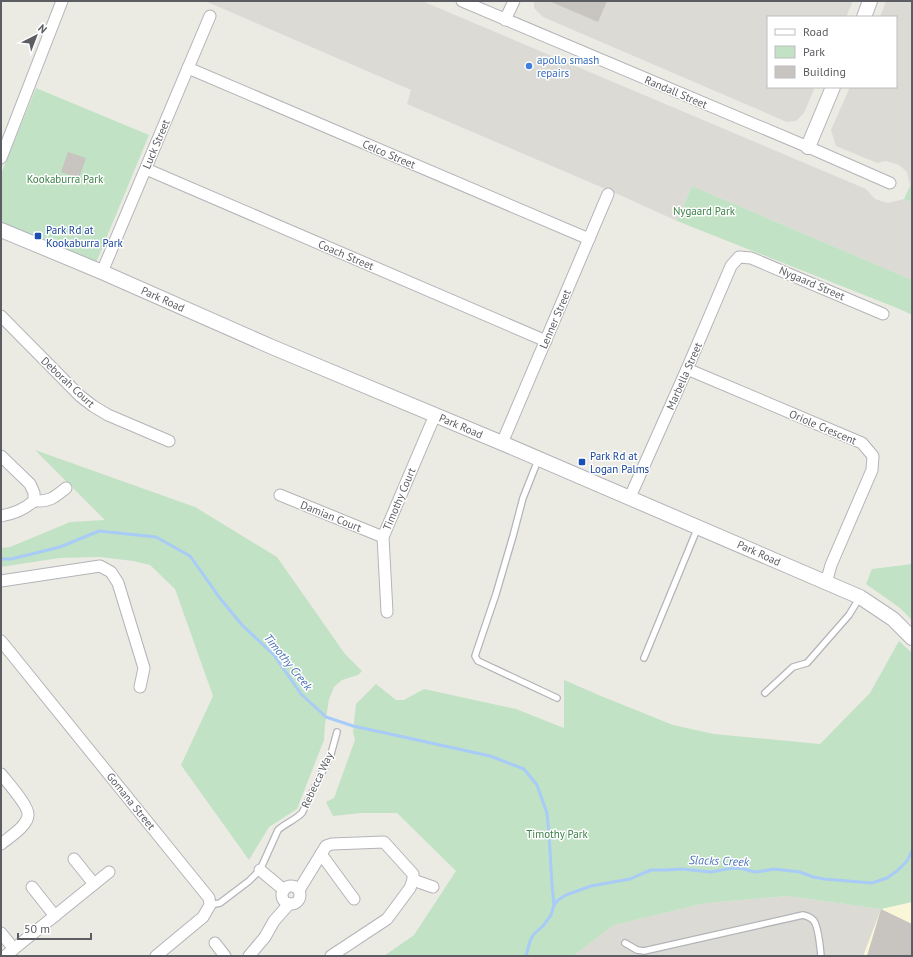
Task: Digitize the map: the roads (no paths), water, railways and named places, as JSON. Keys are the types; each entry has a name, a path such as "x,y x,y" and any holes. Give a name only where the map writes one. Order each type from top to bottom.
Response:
{"street":[{"path":"1,158 62,1"},
{"name":"Randall Street","path":"462,1 890,183"},
{"path":"505,20 514,1"},
{"path":"864,16 870,1"},
{"name":"Luck Street","path":"102,272 210,16"},
{"name":"Celco Street","path":"188,68 589,239"},
{"path":"808,147 834,88"},
{"name":"Coach Street","path":"146,169 546,341"},
{"name":"Lenner Street","path":"502,443 608,194"},
{"name":"Park Road","path":"1,230 860,597 893,619 912,638"},
{"name":"Nygaard Street","path":"739,257 751,258 883,314"},
{"name":"Marbella Street","path":"630,498 731,266 739,257"},
{"name":"Deborah Court","path":"1,316 80,396 93,406 108,415 169,441"},
{"name":"Oriole Crescent","path":"687,370 862,443 873,456 872,470 831,565 826,583"},
{"name":"Timothy Court","path":"387,612 383,537 435,415"},
{"path":"1,456 30,484 34,493 34,500 28,506 17,512 1,516"},
{"path":"34,500 42,501 54,498 66,488"},
{"name":"Damian Court","path":"280,495 383,537"},
{"path":"1,581 100,566 111,572 118,583 144,668 140,687"},
{"name":"Gomana Street","path":"1,641 209,898 210,905"},
{"path":"1,774 26,808 28,815 27,821 22,827 1,844"},
{"path":"298,890 326,846 332,844 384,842 413,874 413,880 410,888 387,919 331,956"},
{"path":"321,854 354,899"},
{"path":"74,859 94,884"},
{"path":"260,870 284,890"},
{"path":"5,956 110,872"},
{"path":"413,880 433,887"},
{"path":"250,956 265,937 274,922 289,904 297,901 300,896 297,888 292,886 286,888 283,892 284,900 289,904"},
{"path":"32,887 55,916"},
{"path":"156,956 203,917 210,905"},
{"path":"1,933 14,949"},
{"path":"215,943 225,956"}],"lane":[{"path":"538,460 523,498 496,594 475,656 478,661 557,698"},
{"path":"644,658 698,527"},
{"path":"765,693 793,667 807,663 849,615 860,597"},
{"name":"Rebecca Way","path":"210,905 220,903 249,881 260,870 278,830 295,820 302,813 331,754 336,732"},
{"path":"625,943 644,952 803,915 814,921 818,934 821,956"}],"waterway":[{"name":"Timothy Creek","path":"1,559 11,559 60,547 99,531 156,537 190,556 219,597 242,625 274,655 301,694 326,717 353,726 490,756 524,769 537,785 547,813 554,905"},
{"name":"Slacks Creek","path":"526,956 530,941 534,934 543,926 551,915 554,905 558,900 566,895 591,886 630,879 651,870 682,869 711,872 736,868 757,872 774,869 800,872 824,879 872,883 887,878 897,871 907,861 912,851"}],"place":[{"name":"apollo smash repairs","path":"529,66"},
{"name":"Park Rd at Kookaburra Park","path":"38,236"},
{"name":"Park Rd at Logan Palms","path":"582,462"}],"park label":[{"name":"Kookaburra Park","path":"65,179"},
{"name":"Nygaard Park","path":"704,211"},
{"name":"Timothy Park","path":"557,834"}]}
